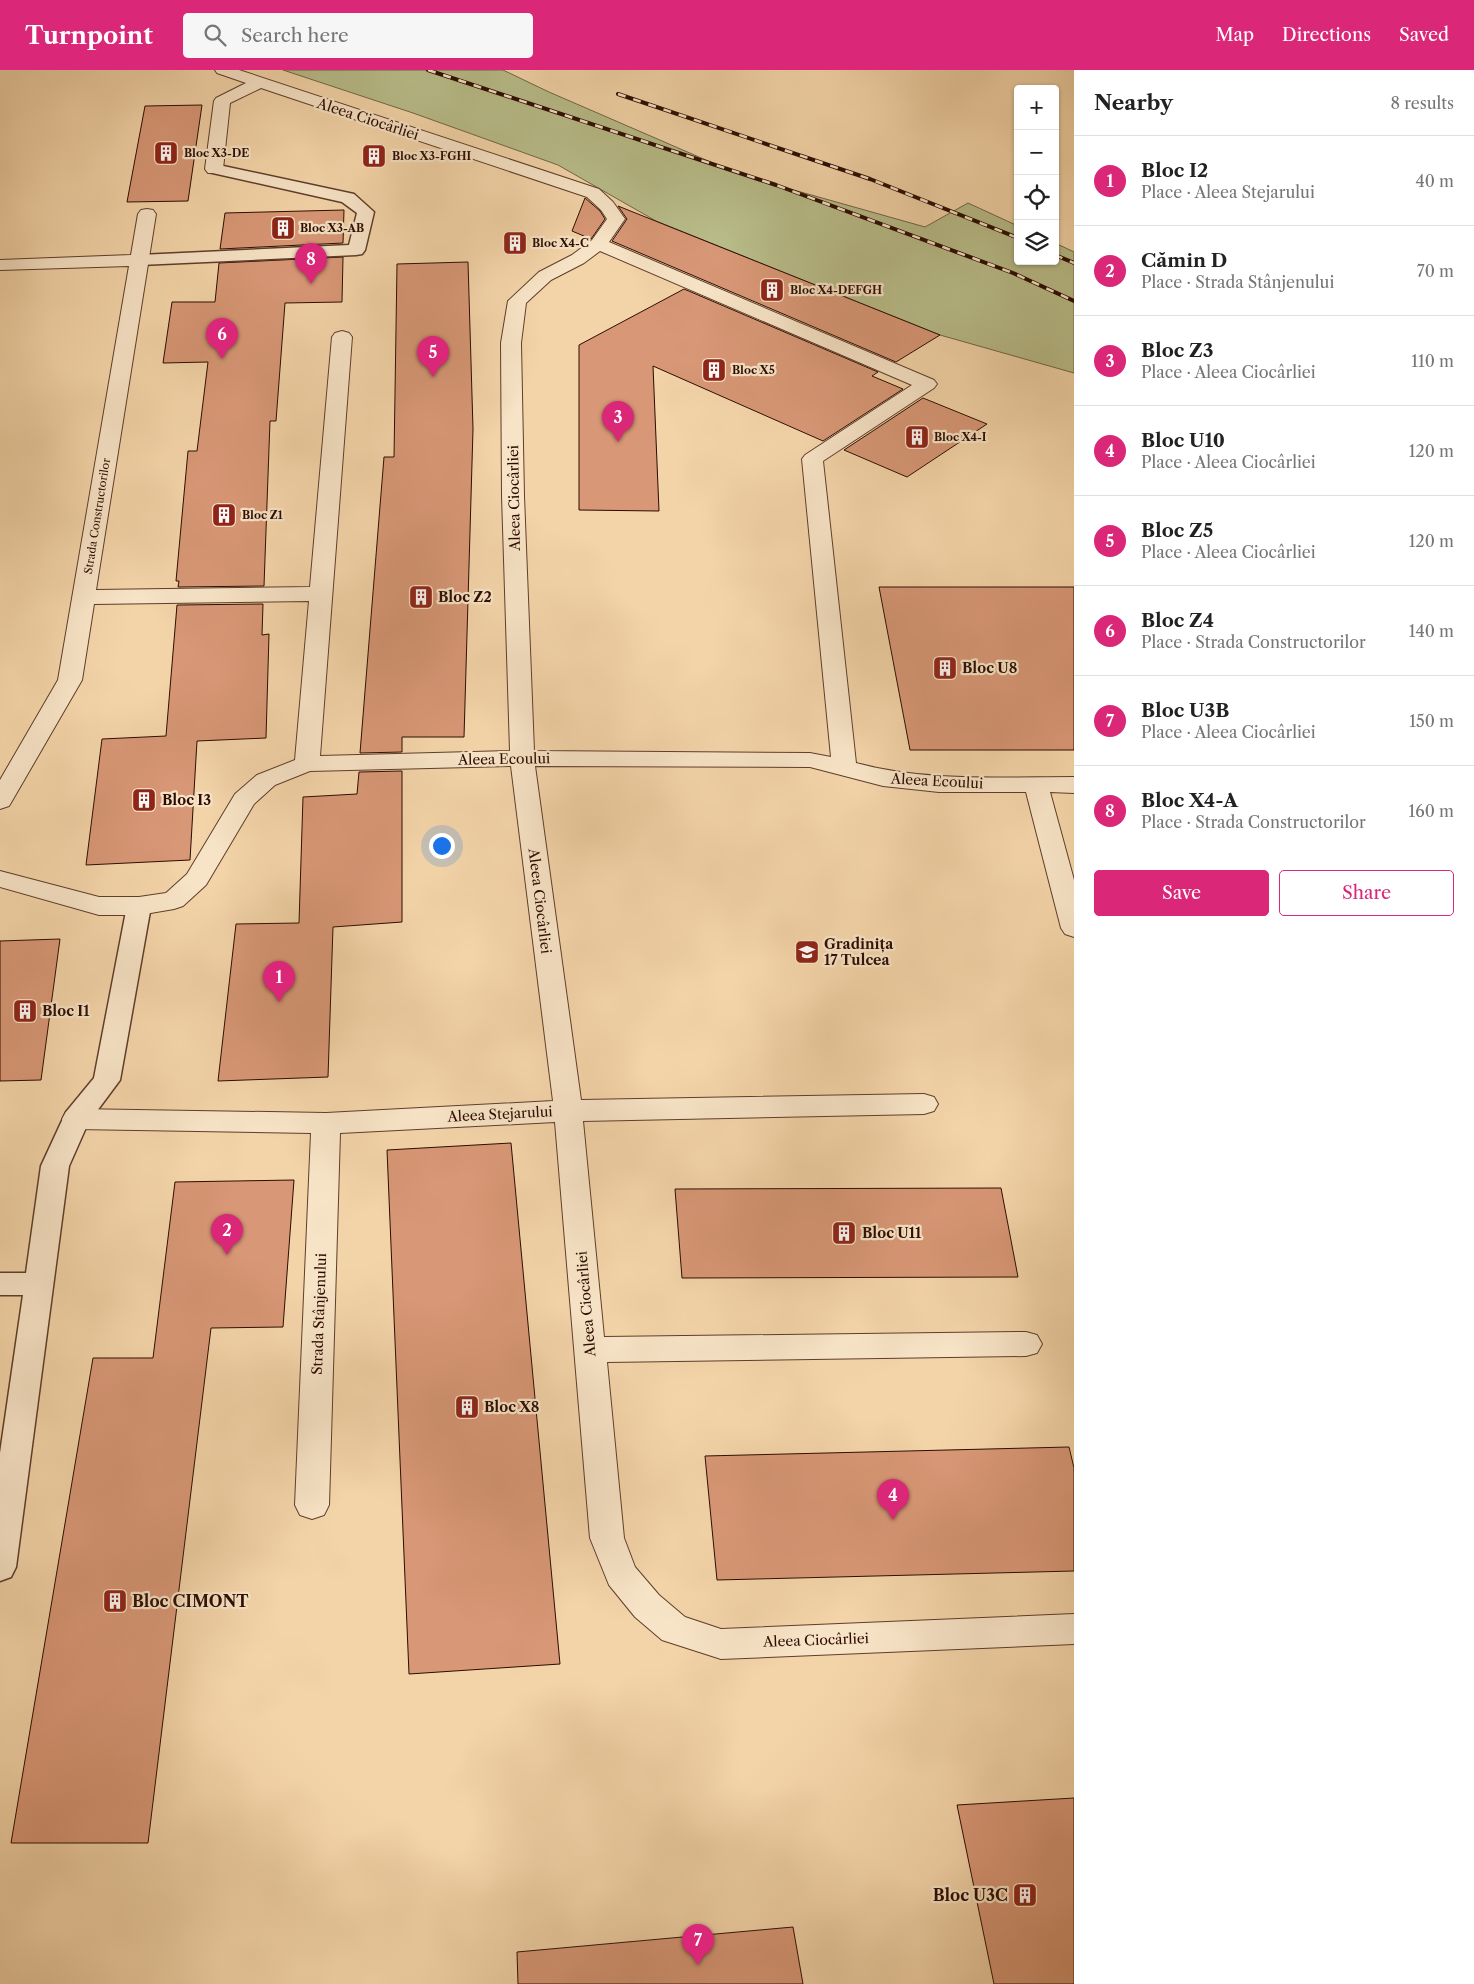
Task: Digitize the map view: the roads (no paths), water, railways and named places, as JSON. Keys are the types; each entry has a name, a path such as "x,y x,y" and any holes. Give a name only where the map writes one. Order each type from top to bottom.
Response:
{"street":[{"name":"Aleea Ciocârliei","path":"223,70 593,193 607,206 616,218 609,231 598,244 578,259 545,276 517,301 512,343 514,496 522,758 568,1111 607,1538 621,1575 647,1606 674,1629 721,1644 1074,1629"},
{"path":"214,168 222,101 258,83"},
{"name":"Strada Constructorilor","path":"0,802 70,680 148,214"},
{"path":"598,244 927,384 812,459 844,766"},
{"path":"0,266 140,260"},
{"path":"307,764 342,337"},
{"path":"84,597 320,594"},
{"name":"Aleea Ecoului","path":"0,880 99,906 139,906 174,900 198,879 244,800 266,780 307,764 522,758 810,760 844,766 883,778 939,784 1074,784"},
{"path":"1036,785 1074,928"},
{"name":"Aleea Stejarului","path":"76,1119 326,1123 568,1111 924,1104"},
{"name":"Strada Stânjenului","path":"312,1505 326,1123"},
{"path":"591,1350 1026,1344"}],"lane":[{"path":"140,260 356,250 366,212 348,198 214,168"},
{"path":"0,1567 38,1284 56,1166 76,1119 107,1080 139,906"},
{"path":"0,1284 38,1284"}],"railway":[{"path":"428,70 776,185 1013,273 1074,301"},
{"path":"618,94 870,179 1014,236"},
{"path":"1059,257 1074,263"}],"place":[{"name":"Bloc X3-DE","path":"166,153"},
{"name":"Bloc X3-FGHI","path":"374,156"},
{"name":"Bloc X3-AB","path":"283,228"},
{"name":"Bloc X4-C","path":"515,243"},
{"name":"Bloc X4-A","path":"311,284"},
{"name":"Bloc X4-DEFGH","path":"772,290"},
{"name":"Bloc Z4","path":"222,359"},
{"name":"Bloc X5","path":"714,370"},
{"name":"Bloc Z5","path":"433,377"},
{"name":"Bloc X4-I","path":"917,437"},
{"name":"Bloc Z3","path":"618,442"},
{"name":"Bloc Z1","path":"224,515"},
{"name":"Bloc Z2","path":"421,597"},
{"name":"Bloc U8","path":"945,668"},
{"name":"Bloc I3","path":"144,800"},
{"name":"Gradinița 17 Tulcea","path":"807,952"},
{"name":"Bloc I2","path":"279,1002"},
{"name":"Bloc I1","path":"25,1011"},
{"name":"Bloc U11","path":"844,1233"},
{"name":"Cămin D","path":"227,1255"},
{"name":"Bloc X8","path":"467,1407"},
{"name":"Bloc U10","path":"893,1520"},
{"name":"Bloc CIMONT","path":"115,1601"},
{"name":"Bloc U3C","path":"1025,1895"},
{"name":"Bloc U3B","path":"698,1965"}]}
